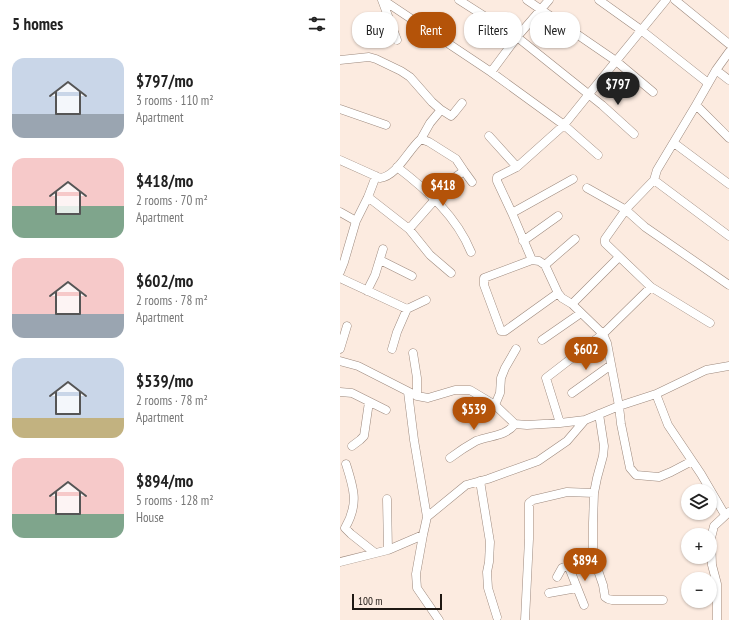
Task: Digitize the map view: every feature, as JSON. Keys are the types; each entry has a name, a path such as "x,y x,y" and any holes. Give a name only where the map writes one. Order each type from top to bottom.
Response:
{"street":[{"path":"382,0 386,12"},
{"path":"382,0 491,72 564,125 598,155"},
{"path":"459,0 478,12"},
{"path":"527,0 616,61 653,92"},
{"path":"522,31 549,0"},
{"path":"599,0 641,30 708,84"},
{"path":"532,260 497,181 497,177 517,168 564,125 666,0"},
{"path":"674,0 729,44"},
{"path":"522,41 589,94 634,134"},
{"path":"491,72 509,48"},
{"path":"710,323 651,287 605,243 604,239 632,202 654,180 657,170 716,70 729,52"},
{"path":"340,60 369,57 401,71 410,77 432,102 451,116 462,103"},
{"path":"716,70 729,80"},
{"path":"696,105 729,138"},
{"path":"340,109 386,124"},
{"path":"340,160 380,178 385,177 397,167 421,139 440,109"},
{"path":"489,136 517,168"},
{"path":"421,139 429,142 456,159 472,182"},
{"path":"674,143 729,184"},
{"path":"397,167 426,190 435,200 459,229 471,252"},
{"path":"409,229 454,178 464,171"},
{"path":"340,272 356,221 368,197 376,176"},
{"path":"512,213 573,179"},
{"path":"654,180 729,236"},
{"path":"587,188 626,210 645,227 729,285"},
{"path":"368,197 409,229 430,255 451,273"},
{"path":"340,212 356,221"},
{"path":"523,241 558,216"},
{"path":"545,265 575,239"},
{"path":"367,291 375,275 383,249"},
{"path":"572,304 619,257"},
{"path":"380,260 412,276"},
{"path":"558,293 505,331 501,330 484,285 484,278 532,260 539,260 545,265 558,293 562,298 572,304 603,334 611,365 630,468 636,475 659,477 692,461"},
{"path":"340,278 406,309"},
{"path":"560,423 546,378 603,334 651,287"},
{"path":"392,349 406,309 426,300"},
{"path":"542,340 581,313"},
{"path":"340,349 347,326"},
{"path":"495,405 500,393 501,378 516,349"},
{"path":"413,353 417,396"},
{"path":"340,361 358,366 417,396 428,398 455,390 470,390 495,405 515,424 527,425 585,420 619,406 656,394 706,370 729,366"},
{"path":"572,393 611,365"},
{"path":"340,392 352,393 386,410"},
{"path":"408,392 414,440 427,517 416,574 416,588 439,620"},
{"path":"656,394 668,425 727,513 714,526 711,538 712,565 717,584 718,620"},
{"path":"352,446 364,436 369,402"},
{"path":"599,414 604,446 594,493 593,556 604,585 606,597 612,600 663,600"},
{"path":"427,517 466,485 538,461 567,441 585,420"},
{"path":"450,458 476,441 511,430 515,424"},
{"path":"346,464 353,488 354,501 352,514 343,527 375,553"},
{"path":"480,481 490,542 489,562 486,572 488,588 497,616"},
{"path":"525,620 529,503 533,500 567,492 594,493"},
{"path":"387,500 388,550"},
{"path":"340,562 388,550 423,536"},
{"path":"557,577 562,568 593,556"},
{"path":"568,565 584,605"},
{"path":"549,593 577,588"}]}
